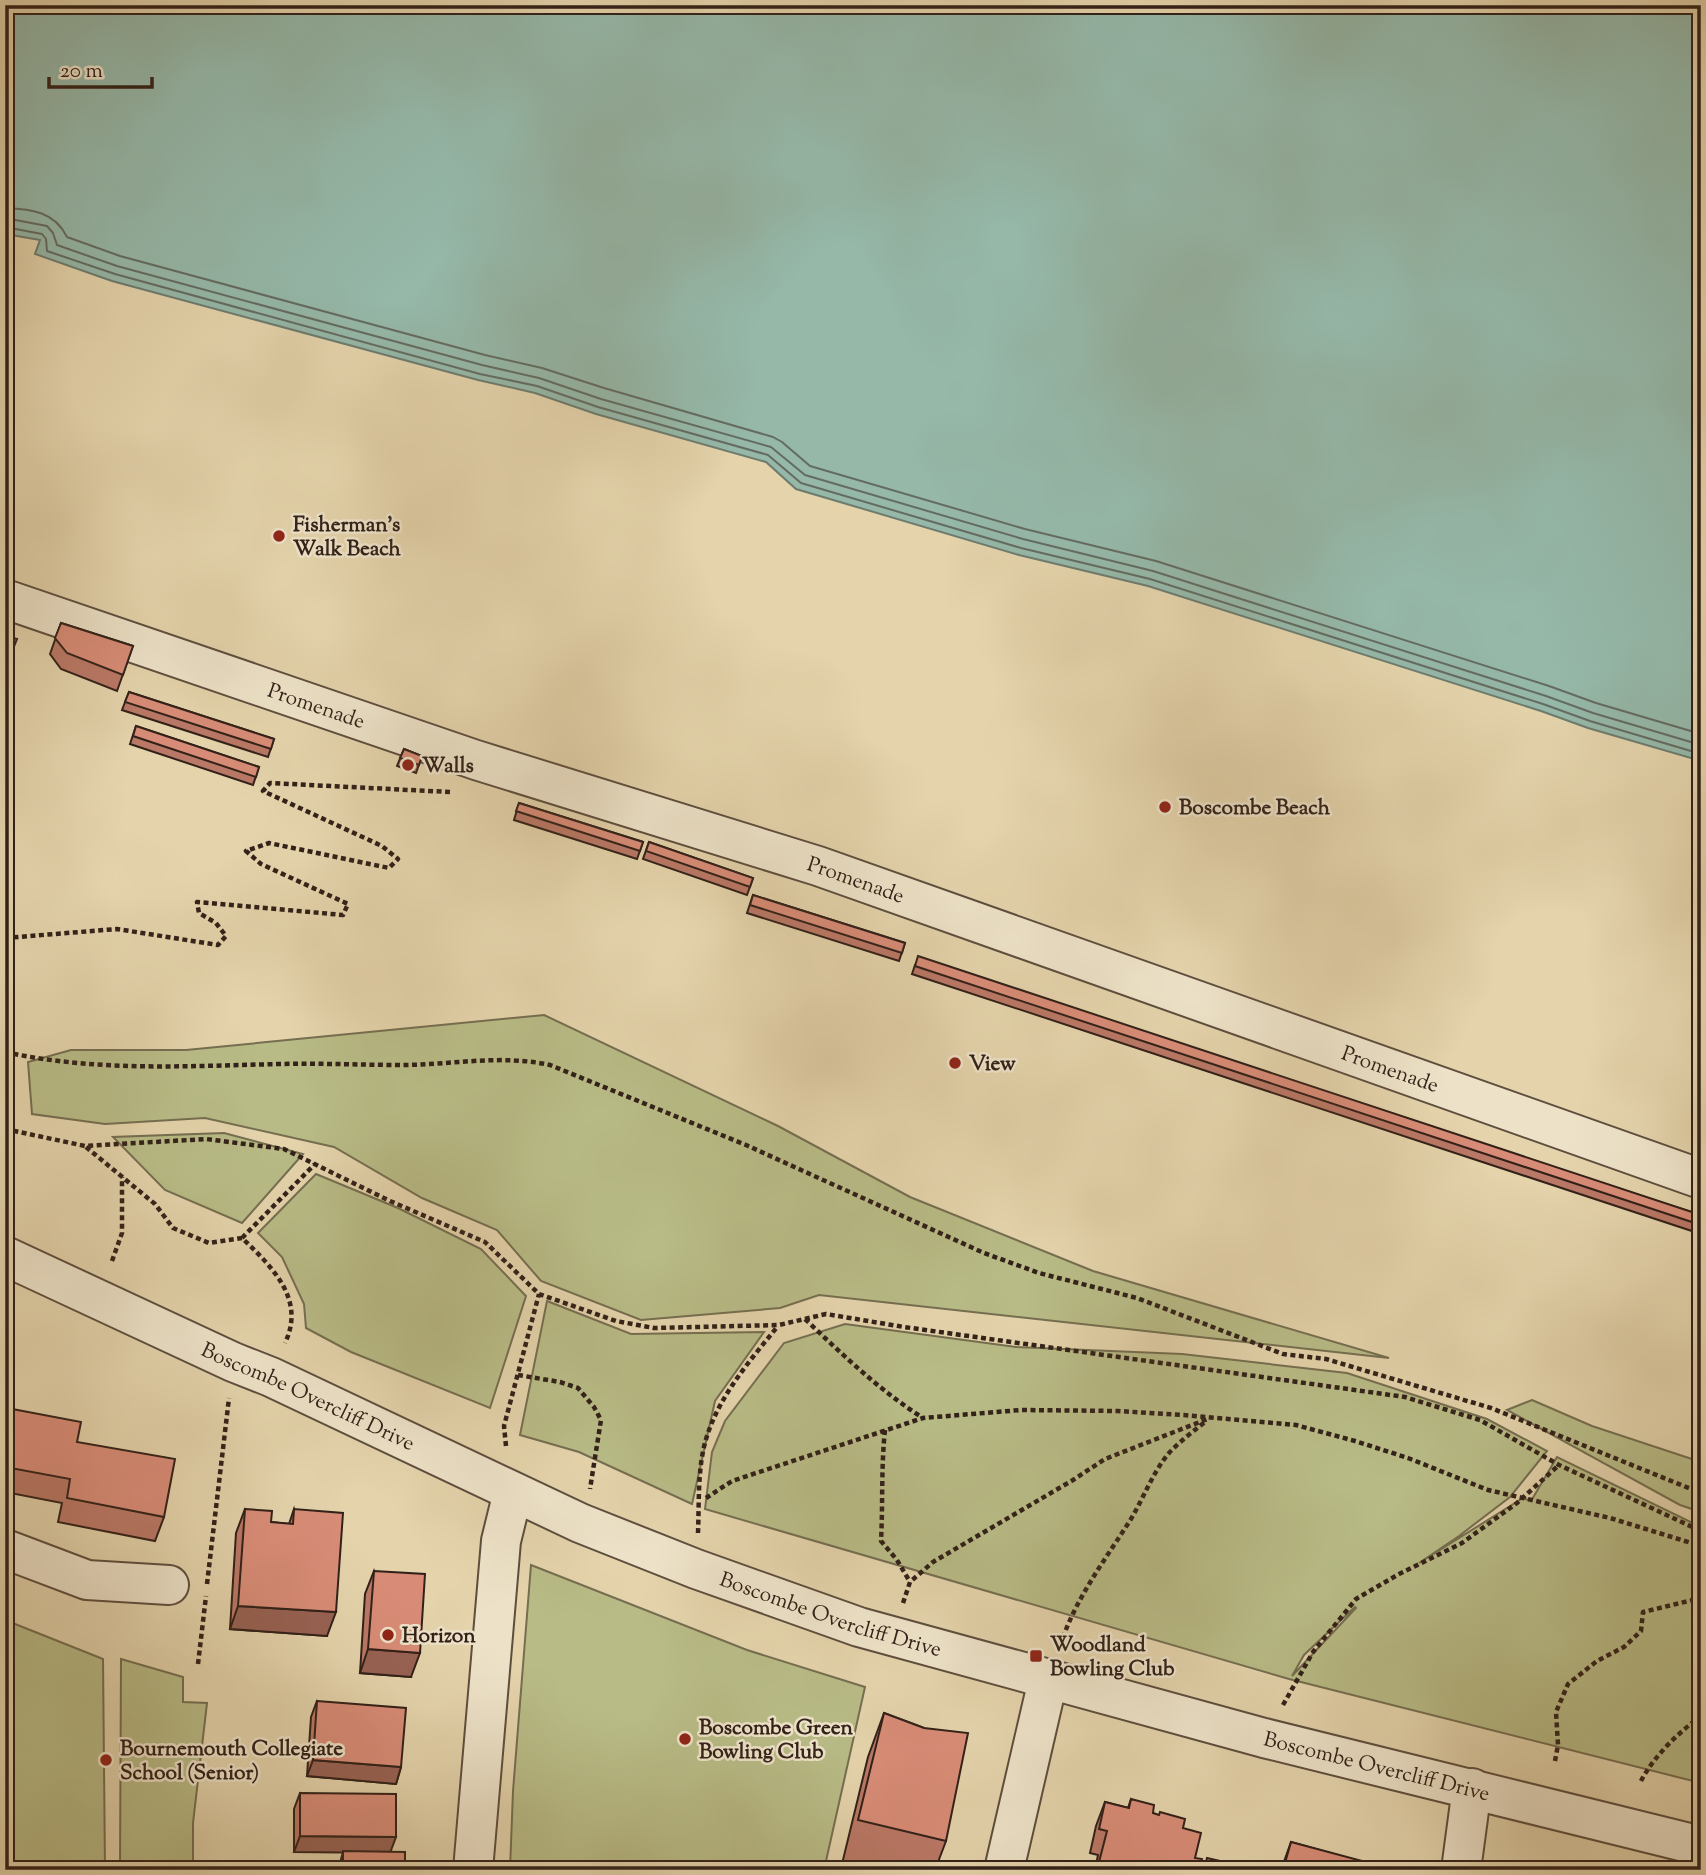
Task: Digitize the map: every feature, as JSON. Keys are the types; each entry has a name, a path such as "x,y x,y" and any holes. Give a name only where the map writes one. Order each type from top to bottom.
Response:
{"street":[{"name":"Promenade","path":"5,599 476,760 818,866 1701,1180"},
{"name":"Boscombe Overcliff Drive","path":"5,1256 271,1377 580,1523 695,1569 859,1627 1264,1738 1701,1846"},
{"path":"473,1870 501,1541 513,1492"},
{"path":"5,1549 87,1580 169,1585"},
{"path":"1004,1870 1048,1680"},
{"path":"1461,1870 1472,1788"}],"path":[{"path":"5,937 117,929 218,945 226,936 216,923 199,913 197,902 343,915 348,904 261,864 246,851 269,843 389,868 398,859 382,846 263,792 270,783 477,794 476,760"},
{"path":"5,1052 77,1064 210,1068 276,1064 404,1065 529,1060 550,1065 746,1145 984,1253 1039,1273 1137,1298 1283,1354 1326,1359 1492,1408 1701,1493"},
{"path":"5,1129 85,1146 206,1139 284,1149 390,1201 485,1242 539,1294 616,1321 654,1328 779,1325 826,1314 1405,1396 1480,1420 1559,1465 1701,1531"},
{"path":"85,1146 155,1204 173,1228 209,1243 242,1238 316,1163"},
{"path":"111,1261 122,1233 122,1177"},
{"path":"242,1238 272,1267 290,1296 292,1329 285,1343"},
{"path":"513,1492 503,1426 539,1294"},
{"path":"805,1319 856,1368 892,1398 923,1418"},
{"path":"695,1569 703,1455 707,1442 720,1405 745,1366 779,1325"},
{"path":"198,1664 233,1362"},
{"path":"517,1375 561,1382 578,1388 594,1407 601,1420 594,1478"},
{"path":"706,1498 732,1481 923,1418 1021,1410 1118,1411 1296,1426 1408,1458 1488,1490 1610,1518 1701,1546"},
{"path":"885,1430 881,1472 881,1541 897,1560 910,1583 933,1562 1105,1459 1211,1418"},
{"path":"1067,1625 1088,1585 1169,1453 1211,1418"},
{"path":"1264,1738 1313,1652 1356,1599 1462,1543 1523,1498 1559,1465"},
{"path":"1555,1761 1558,1745 1556,1712 1568,1684 1597,1661 1624,1647 1641,1631 1643,1612 1701,1598"},
{"path":"1641,1781 1648,1767 1701,1716"}],"green space":[{"path":"544,1015 778,1126 910,1197 1093,1271 1389,1358 819,1295 780,1308 641,1320 541,1281 497,1230 422,1198 334,1147 205,1118 105,1124 32,1114 28,1062 71,1050 186,1050"},
{"path":"224,1133 303,1154 242,1223 165,1190 113,1137"},
{"path":"316,1174 398,1208 481,1249 526,1296 490,1408 351,1352 306,1328 304,1304 282,1257 258,1233"},
{"path":"547,1301 631,1334 764,1332 715,1401 692,1504 579,1452 520,1435"},
{"path":"845,1324 1016,1347 1182,1354 1347,1373 1487,1419 1547,1451 1510,1497 1419,1563 1523,1498 1531,1501 1557,1457 1701,1527 1701,1783 1289,1679 705,1509 712,1452 725,1421 784,1343","holes":["1356,1608 1292,1676 1304,1655"]},
{"path":"1532,1400 1592,1426 1701,1462 1701,1512 1680,1505 1507,1410"},
{"name":"Boscombe Green Bowling Club","path":"531,1565 747,1650 865,1687 824,1870 510,1870 513,1791"},
{"path":"5,1620 103,1659 105,1870 5,1870"},
{"path":"121,1659 183,1677 183,1702 207,1703 193,1823 193,1870 120,1870"}],"water":[{"path":"5,5 1701,5 1701,761 1588,728 1148,586 1019,555 796,489 766,462 596,414 535,393 112,281 35,254 40,240 5,234"}],"building":[{"path":"61,623 133,646 123,675 67,653 55,638"},
{"path":"5,636 17,639 13,649 5,647"},
{"path":"129,692 274,739 271,749 125,702"},
{"path":"136,726 259,767 256,777 133,736"},
{"path":"404,749 422,756 419,765 400,758"},
{"path":"519,803 643,842 640,851 516,811"},
{"path":"649,842 753,878 750,887 646,851"},
{"path":"753,895 905,943 902,953 750,905"},
{"path":"918,956 1701,1215 1701,1225 915,966"},
{"path":"7,1408 81,1422 77,1442 175,1459 164,1517 67,1498 70,1479 5,1467"},
{"path":"245,1509 272,1511 271,1522 293,1524 294,1509 343,1513 336,1612 238,1606"},
{"name":"Horizon","path":"374,1571 425,1574 420,1653 368,1649"},
{"path":"317,1701 406,1708 401,1767 313,1760"},
{"path":"884,1713 924,1728 968,1733 946,1841 858,1820"},
{"path":"300,1793 396,1794 396,1837 300,1836"},
{"path":"1131,1799 1154,1805 1153,1813 1159,1815 1160,1812 1185,1819 1183,1828 1201,1833 1195,1858 1202,1859 1199,1870 1088,1870 1090,1864 1098,1866 1107,1831 1099,1829 1105,1802 1129,1808"},
{"path":"1291,1842 1392,1869 1283,1870"},
{"path":"343,1851 405,1852 405,1870 343,1870"},
{"path":"1207,1858 1255,1869 1204,1870"},
{"path":"591,1863 610,1870 589,1870"}],"place":[{"name":"Fisherman's Walk Beach","path":"279,536"},
{"name":"Walls","path":"408,765"},
{"name":"Boscombe Beach","path":"1165,807"},
{"name":"View","path":"955,1063"},
{"name":"Horizon","path":"388,1635"},
{"name":"Woodland Bowling Club","path":"1036,1656"},
{"name":"Boscombe Green Bowling Club","path":"685,1739"},
{"name":"Bournemouth Collegiate School (Senior)","path":"106,1760"}]}
